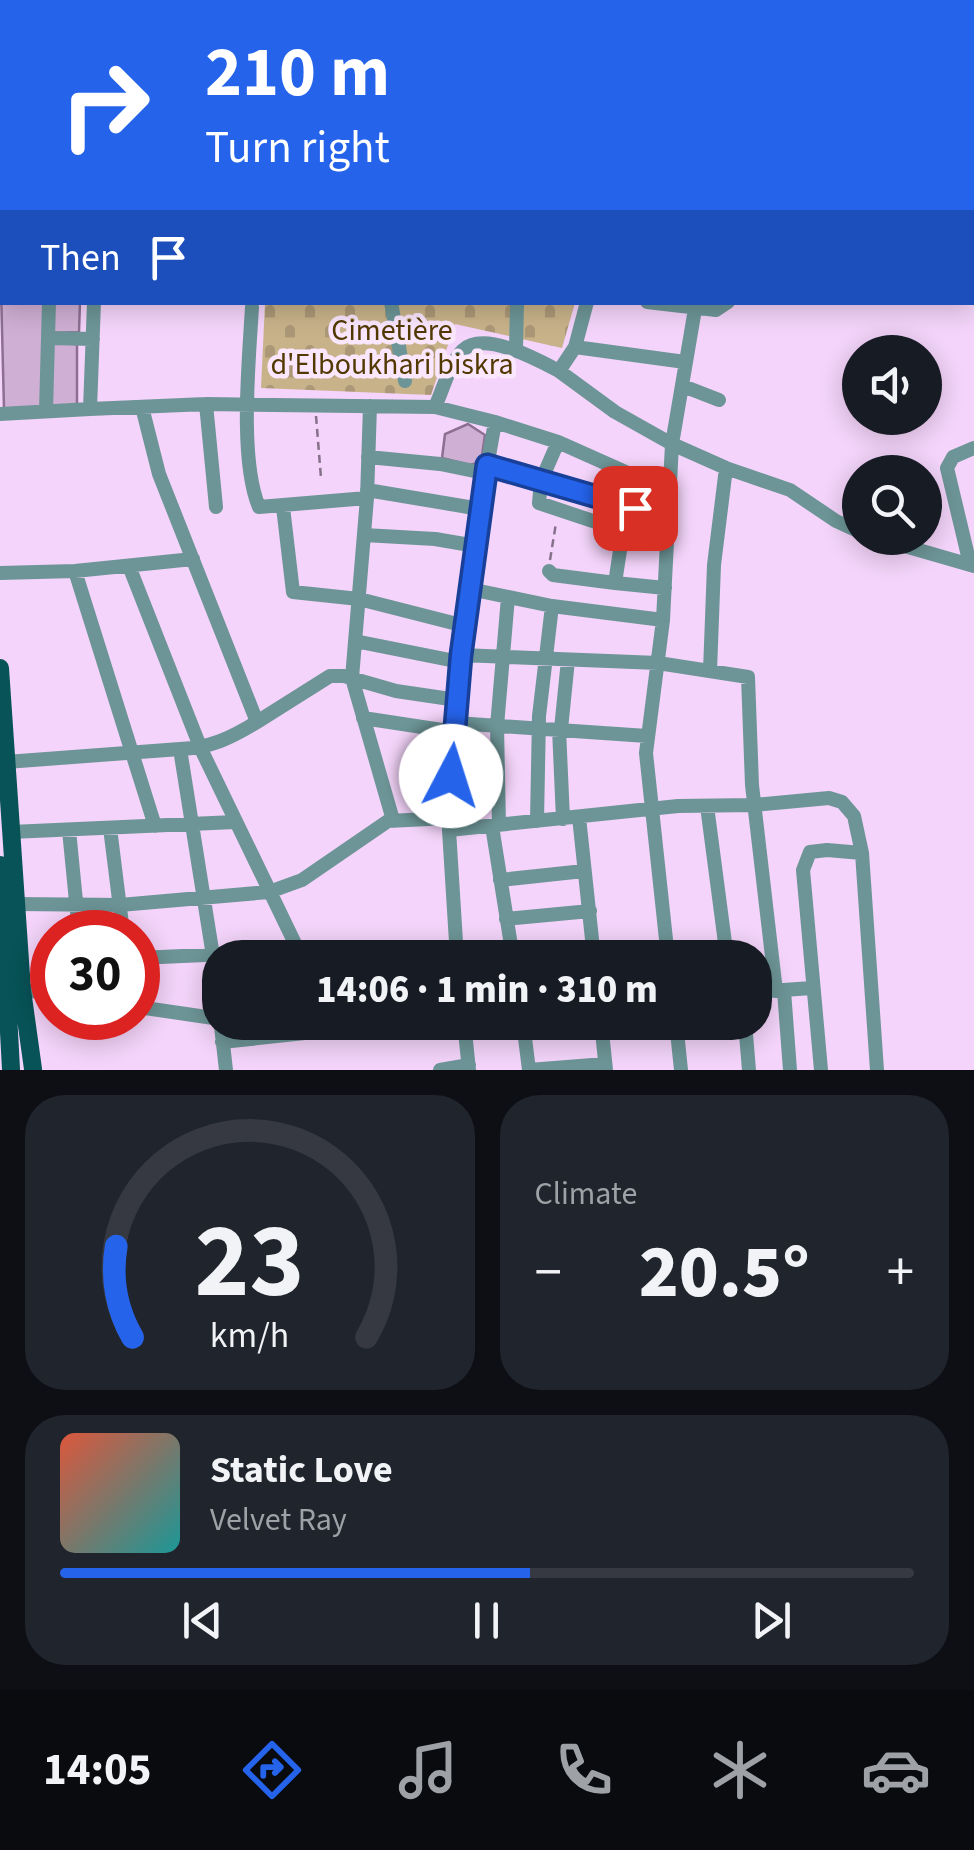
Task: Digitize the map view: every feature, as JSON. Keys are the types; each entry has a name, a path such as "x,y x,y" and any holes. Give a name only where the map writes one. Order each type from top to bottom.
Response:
{"main road":[{"path":"0,668 22,990 33,1069"},
{"path":"0,865 11,1070 24,1064 33,1069"}],"street":[{"path":"46,411 49,305"},
{"path":"90,409 94,305"},
{"path":"392,305 406,381"},
{"path":"516,305 516,350"},
{"path":"559,372 575,347 586,305"},
{"path":"668,305 716,310 724,305"},
{"path":"252,307 247,404 257,504 263,509 367,494 480,509"},
{"path":"666,940 646,771 647,736 663,620 672,444 695,309"},
{"path":"48,338 93,339"},
{"path":"435,408 467,346 478,343 516,350 559,372 615,412 672,444 790,490 842,524"},
{"path":"575,347 685,362"},
{"path":"683,386 719,400"},
{"path":"206,404 216,507"},
{"path":"0,414 206,404 435,408 558,442 668,491"},
{"path":"142,406 159,474 257,722"},
{"path":"370,406 352,678 394,820"},
{"path":"456,940 449,824 460,658 495,422"},
{"path":"558,442 538,500 622,531 666,541"},
{"path":"939,555 972,564 970,534 947,468 953,457 974,448"},
{"path":"368,457 486,469 666,517"},
{"path":"710,670 714,565 726,468"},
{"path":"283,507 294,592 359,599 465,626"},
{"path":"615,584 622,531"},
{"path":"364,536 435,538 476,546"},
{"path":"0,573 75,571 193,560"},
{"path":"129,566 201,749 293,940"},
{"path":"75,571 155,826"},
{"path":"548,571 553,576 665,588"},
{"path":"470,589 552,606 663,620"},
{"path":"508,596 497,726 496,825 510,940"},
{"path":"537,822 538,728 552,606"},
{"path":"355,641 460,658 658,663 748,677 754,805 790,1070"},
{"path":"563,819 560,729 568,660"},
{"path":"6,762 201,749 228,740 330,676 457,700"},
{"path":"363,718 455,728 497,726 647,736"},
{"path":"180,749 210,940"},
{"path":"16,904 120,904 269,892 302,880 368,833 394,820 496,825 830,798 842,802 854,816 862,853 878,1070"},
{"path":"707,806 724,940"},
{"path":"579,818 593,940"},
{"path":"10,832 235,822"},
{"path":"110,828 121,910"},
{"path":"69,830 77,910"},
{"path":"820,1070 804,861 815,850 862,853"},
{"path":"500,880 584,871"},
{"path":"506,918 590,911"},
{"path":"160,957 202,956"},
{"path":"772,991 812,988"},
{"path":"22,990 30,991"},
{"path":"160,1010 202,1016"},
{"path":"226,1070 222,1042 236,1040"},
{"path":"440,1070 469,1067 466,1040"},
{"path":"525,1040 529,1070 605,1067 603,1040"},
{"path":"678,1040 681,1070"},
{"path":"746,1040 749,1070"}],"path":[{"path":"315,404 320,478"},
{"path":"548,571 558,510"}],"green space":[{"name":"Cimetière d'Elboukhari biskra","path":"265,305 574,305 562,348 455,324 431,395 261,388"}],"building":[{"path":"1,305 45,305 43,407 4,409"},
{"path":"53,305 80,305 79,332 52,333"},
{"path":"51,343 77,344 77,407 51,407"},
{"path":"468,424 485,435 481,462 470,465 442,458 445,434"}],"route":[{"path":"451,776 461,655 487,465 635,508"}]}
